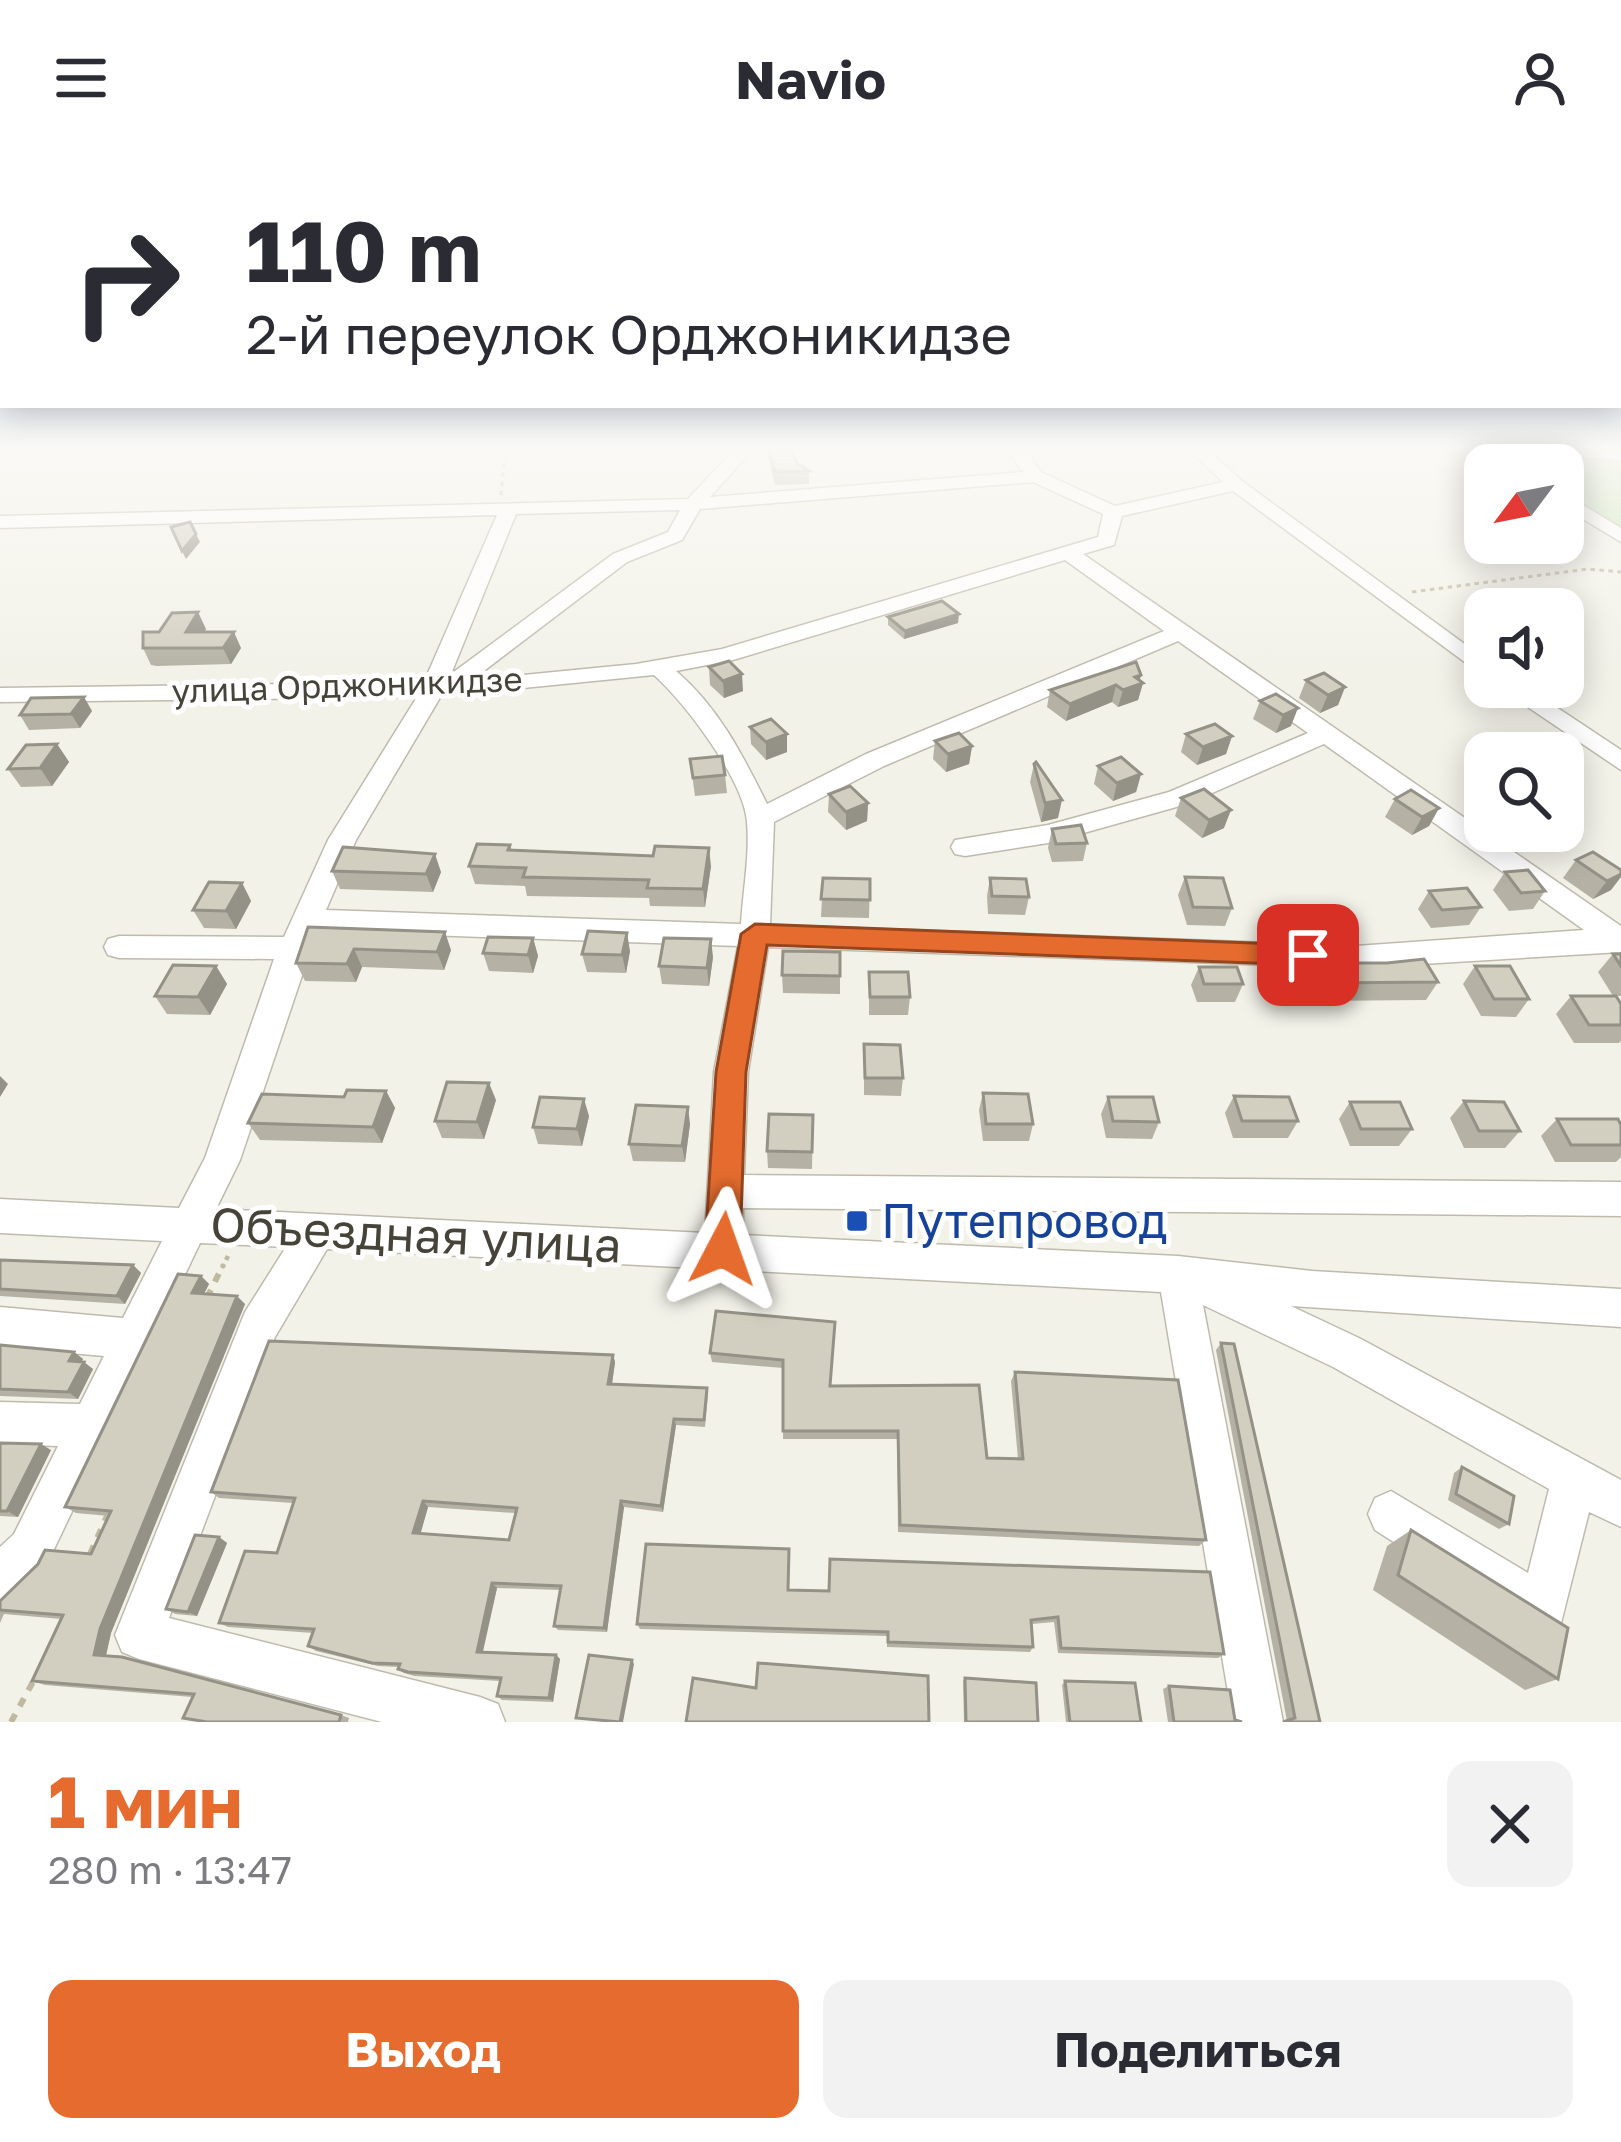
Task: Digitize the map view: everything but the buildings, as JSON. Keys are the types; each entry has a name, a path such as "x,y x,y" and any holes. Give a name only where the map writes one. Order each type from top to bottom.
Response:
{"street":[{"path":"0,1580 30,1550 133,1339 202,1236 222,1160 301,934 343,839 440,688 502,525"},
{"path":"440,688 620,558 675,536 681,525"},
{"name":"улица Орджоникидзе","path":"0,695 440,688 661,669 724,655 1107,541 1110,525"},
{"path":"1289,525 1464,655"},
{"path":"1068,553 1620,939"},
{"path":"760,818 875,760 1182,631"},
{"path":"493,651 513,663 613,673"},
{"path":"661,669 691,697 720,735 760,818 755,934 731,1072 723,1249"},
{"path":"1541,708 1621,762"},
{"path":"965,847 1048,834 1178,798 1327,734"},
{"path":"118,947 301,934 755,934 1356,956 1620,939"},
{"path":"727,1191 1621,1199"},
{"name":"Объездная улица","path":"0,1216 202,1236 317,1232 1178,1274 1312,1290 1621,1308"},
{"path":"317,1232 259,1326 139,1635 480,1722"},
{"path":"1178,1274 1319,1340 1621,1505"},
{"path":"1178,1274 1258,1722"},
{"path":"1312,1290 1305,1303 1306,1317 1319,1340"},
{"path":"0,1327 133,1339"},
{"path":"0,1423 90,1426"},
{"path":"1391,1514 1543,1610 1574,1478"}],"path":[{"path":"1383,596 1588,569 1621,572"},
{"path":"202,1236 230,1252 204,1305"},
{"path":"86,1564 115,1499"},
{"path":"11,1722 37,1672"}],"place":[{"name":"Путепровод","path":"857,1221"}],"route":[{"path":"723,1249 731,1072 755,934 1308,955"}]}
